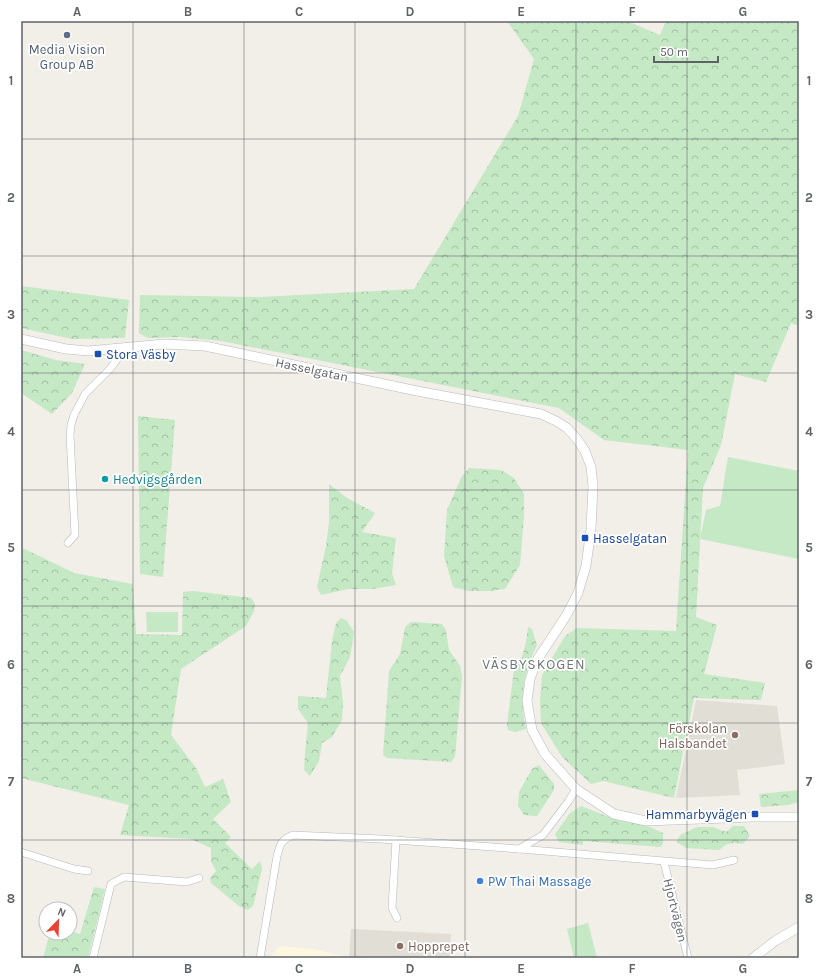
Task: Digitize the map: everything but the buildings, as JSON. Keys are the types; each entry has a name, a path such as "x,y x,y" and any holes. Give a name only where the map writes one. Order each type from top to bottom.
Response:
{"street":[{"name":"Hasselgatan","path":"21,339 66,349 88,350 164,344 205,346 416,391 540,414 556,421 567,428 578,439 585,451 591,467 593,486 591,529 586,566 578,593 566,616 537,660 530,679 527,701 532,730 545,754 576,789 614,814 646,821 753,817 799,817"},
{"path":"68,543 75,535 70,435 71,425 74,415 85,394 110,370 118,358 118,348"},
{"path":"518,849 543,835 576,789"},
{"path":"260,958 276,856 284,840 293,835 396,840 518,849 713,866 734,860"},
{"path":"396,840 392,908 397,918"},
{"path":"21,852 74,869 88,871"},
{"name":"Hjortvägen","path":"664,862 688,958"},
{"path":"94,958 111,884 124,877 187,882 199,878"},
{"path":"753,958 775,941 797,931"}],"shaded area":[{"name":"Förskolan Halsbandet","path":"696,700 777,706 785,764 737,770 740,795 676,798"},
{"name":"Hopprepet","path":"351,929 451,934 450,958 349,958"},
{"path":"280,946 313,949 342,956 342,958 268,958"}],"green space":[{"path":"507,21 627,21 660,35 666,21 799,21 799,326 791,323 766,382 735,374 721,445 703,488 696,617 717,625 704,674 765,683 761,700 694,698 674,798 603,781 591,784 562,757 541,723 540,701 542,675 565,636 577,628 676,631 688,450 604,440 559,408 221,341 179,337 148,338 139,333 140,295 260,297 414,289 518,116 534,59"},
{"path":"21,286 129,300 125,338 72,339 21,328"},
{"path":"21,350 56,360 85,364 72,393 52,414 21,393"},
{"path":"138,416 175,420 163,577 140,574"},
{"path":"728,457 799,471 799,559 700,539 706,510 720,506"},
{"path":"469,468 501,470 514,478 524,494 524,517 520,565 505,589 491,591 469,591 453,587 444,556 447,510 462,476"},
{"path":"329,484 347,498 375,513 362,532 396,538 392,573 396,585 372,589 348,589 321,595 317,587 326,546 329,523"},
{"path":"21,549 25,549 74,573 133,584 136,634 182,635 183,592 193,591 251,598 255,604 254,611 246,626 181,669 171,735 196,768 205,787 223,779 231,802 213,819 231,837 225,843 252,869 260,861 262,869 253,906 248,910 239,906 211,883 210,878 216,871 211,861 211,848 191,839 120,835 129,805 21,778"},
{"path":"146,612 178,612 178,632 147,632"},
{"path":"341,618 347,621 354,632 350,657 340,676 343,703 342,720 332,737 322,743 319,761 310,776 304,770 308,723 298,709 298,696 326,698 332,641 336,623"},
{"path":"411,622 442,624 446,630 449,650 460,666 462,676 455,757 451,762 387,758 383,755 389,671 400,654 405,627"},
{"path":"528,627 532,629 537,645 528,665 524,686 523,707 526,729 515,732 508,730 507,725 515,661 522,657"},
{"path":"539,765 554,784 554,790 537,816 524,815 518,806 519,792 532,769"},
{"path":"799,790 799,802 788,805 761,807 759,794"},
{"path":"581,806 617,820 646,825 663,833 663,844 660,847 583,841 583,845 559,842 555,834 570,813"},
{"path":"733,826 744,826 750,836 743,844 727,844 719,850 686,848 677,842 680,835 697,827 713,827 726,832"},
{"path":"94,887 105,889 88,958 43,958 48,941 78,941 78,933 80,934"},
{"path":"588,923 597,958 574,958 567,929"}],"place":[{"name":"Media Vision Group AB","path":"67,35"},
{"name":"Stora Väsby","path":"98,354"},
{"name":"Hedvigsgården","path":"105,479"},
{"name":"Hasselgatan","path":"585,538"},
{"name":"Förskolan Halsbandet","path":"735,735"},
{"name":"Hammarbyvägen","path":"755,814"},
{"name":"PW Thai Massage","path":"480,881"},
{"name":"Hopprepet","path":"400,946"}],"district":[{"name":"VÄSBYSKOGEN","path":"534,664"}]}
